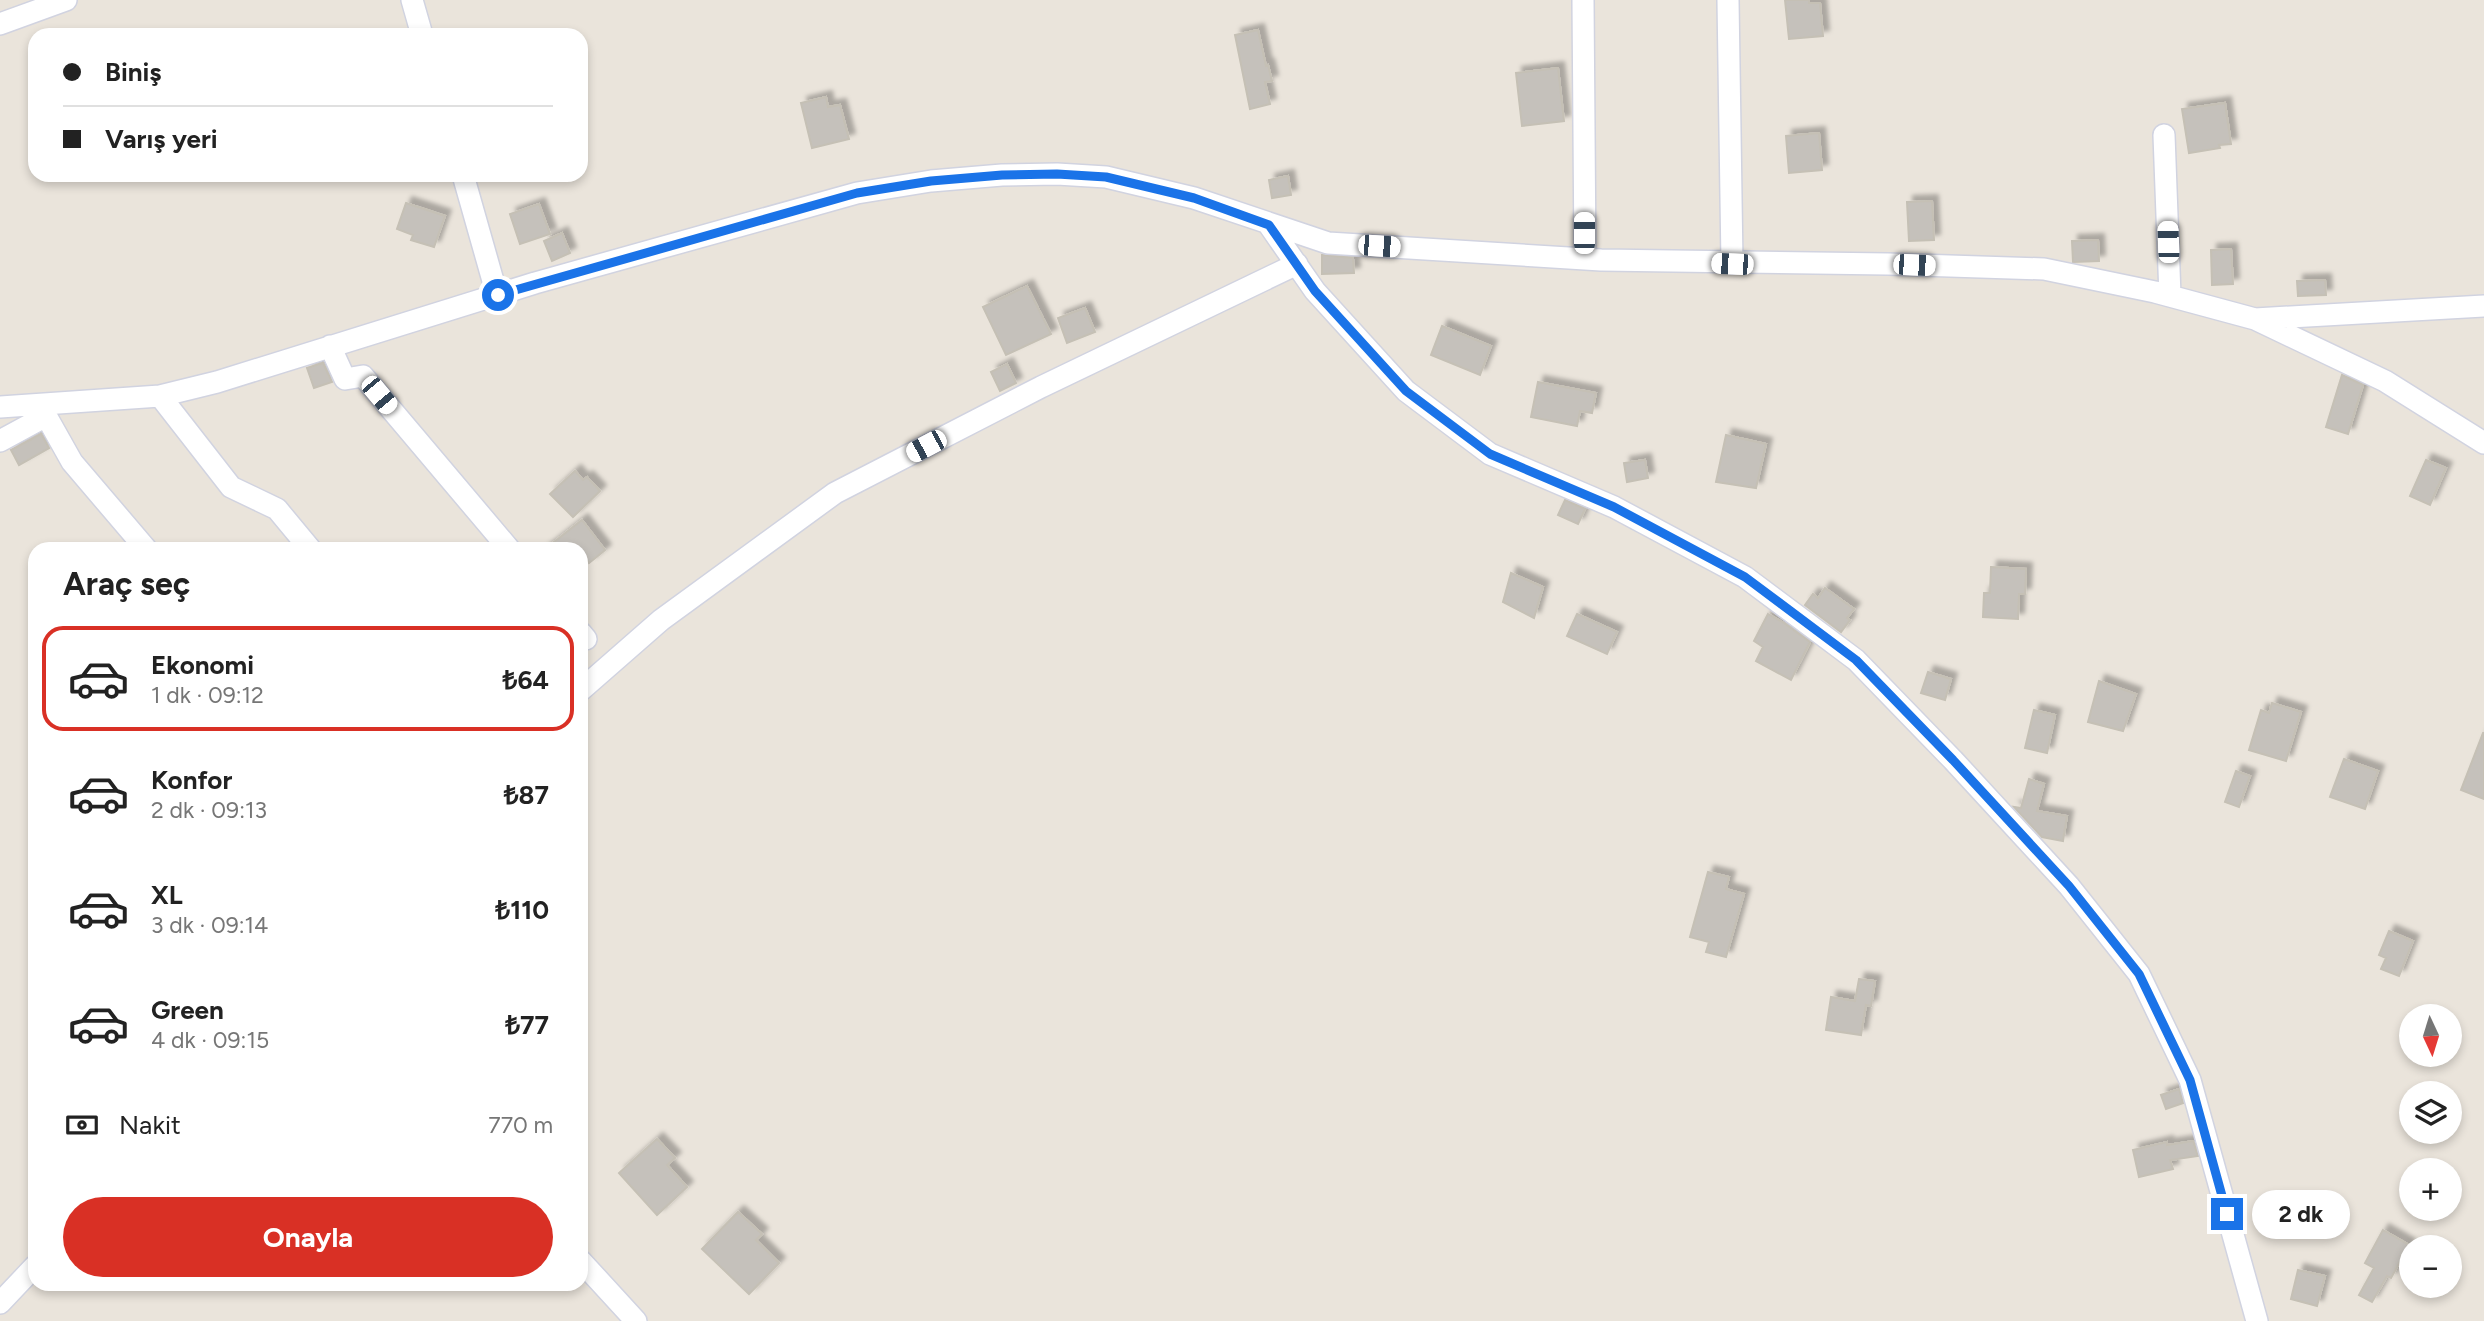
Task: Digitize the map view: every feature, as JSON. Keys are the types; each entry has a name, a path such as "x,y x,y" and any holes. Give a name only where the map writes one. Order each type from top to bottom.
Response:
{"street":[{"path":"0,24 66,0"},
{"path":"412,0 420,28"},
{"path":"1583,0 1585,259"},
{"path":"1727,0 1732,264"},
{"path":"2164,135 2170,296"},
{"path":"0,408 43,410 160,396 217,382 498,295 857,193 931,181 1057,174 1106,177 1194,198 1328,243 1585,259 2044,269 2170,296 2255,319 2385,381 2484,443"},
{"path":"465,182 498,295"},
{"path":"1269,225 1315,291 1406,391 1490,454 1614,507 1745,577 1856,660 2051,867 2139,974 2190,1080 2257,1321"},
{"path":"588,685 661,620 835,493 1041,387 1297,264"},
{"path":"2255,319 2484,306"},
{"path":"330,346 345,379 363,376 503,542"},
{"path":"160,396 231,487 277,509 304,542"},
{"path":"0,441 43,410"},
{"path":"43,410 72,462 140,542"},
{"path":"588,1269 636,1321"},
{"path":"0,1303 28,1273"}],"building":[{"path":"1785,0 1820,3 1823,36 1789,39"},
{"path":"1258,30 1272,81 1265,82 1270,104 1250,109 1235,35"},
{"path":"1558,68 1564,121 1522,126 1516,73"},
{"path":"826,97 828,107 840,105 849,139 812,148 801,103"},
{"path":"2225,103 2231,144 2189,153 2182,109"},
{"path":"1819,133 1822,170 1789,173 1786,136"},
{"path":"1288,176 1291,195 1272,198 1269,180"},
{"path":"1932,201 1934,240 1909,241 1907,202"},
{"path":"406,203 445,216 434,247 411,240 413,235 397,229"},
{"path":"539,204 550,234 520,244 510,214"},
{"path":"562,233 570,253 552,261 544,241"},
{"path":"2098,240 2099,261 2073,262 2072,241"},
{"path":"2231,249 2233,284 2212,285 2211,250"},
{"path":"1322,255 1353,258 1354,273 1322,274"},
{"path":"2325,280 2326,295 2298,296 2297,281"},
{"path":"1027,286 1051,334 1006,355 983,307"},
{"path":"1085,308 1095,332 1067,343 1058,318"},
{"path":"1442,326 1491,346 1480,375 1431,355"},
{"path":"323,363 332,382 314,388 307,368"},
{"path":"1007,364 1016,383 1000,391 991,372"},
{"path":"2342,375 2363,385 2348,434 2326,427"},
{"path":"1538,382 1596,393 1592,413 1580,411 1577,426 1531,417"},
{"path":"41,434 49,448 19,465 11,450"},
{"path":"1726,435 1766,444 1756,488 1716,482"},
{"path":"1645,460 1648,478 1627,482 1624,463"},
{"path":"2426,460 2446,468 2430,505 2410,496"},
{"path":"575,471 583,480 587,477 600,491 573,517 550,494"},
{"path":"1565,500 1585,509 1578,524 1558,515"},
{"path":"582,520 605,550 589,563 588,542 554,542"},
{"path":"1991,567 2026,569 2025,594 2019,594 2018,619 1983,617 1984,593 1990,593"},
{"path":"1511,573 1543,587 1534,618 1503,602"},
{"path":"1825,588 1854,609 1841,632 1805,605 1813,594 1818,598"},
{"path":"1577,614 1617,632 1607,654 1567,636"},
{"path":"1768,614 1810,642 1791,680 1756,661 1763,647 1754,641"},
{"path":"1928,672 1951,679 1945,700 1921,693"},
{"path":"2099,681 2136,694 2123,731 2088,722"},
{"path":"2272,703 2301,712 2286,761 2249,750 2261,710 2269,713"},
{"path":"2034,710 2055,715 2047,753 2025,748"},
{"path":"2484,733 2484,799 2461,790"},
{"path":"2344,759 2378,771 2365,809 2330,797"},
{"path":"2236,771 2250,776 2239,807 2225,802"},
{"path":"2029,779 2044,784 2037,811 2067,816 2063,841 2042,837 2014,807 2021,808"},
{"path":"1708,872 1729,877 1726,889 1744,894 1726,957 1706,952 1709,942 1690,937"},
{"path":"2389,931 2413,941 2399,976 2381,969 2386,958 2379,955"},
{"path":"1859,979 1875,981 1871,1006 1866,1005 1861,1035 1826,1030 1831,997 1855,1001"},
{"path":"2179,1089 2183,1103 2166,1109 2161,1095"},
{"path":"657,1139 675,1158 667,1165 687,1187 657,1215 619,1173"},
{"path":"2193,1141 2198,1156 2170,1160 2173,1169 2139,1177 2133,1150 2167,1142 2167,1145"},
{"path":"738,1212 762,1234 756,1240 779,1263 749,1294 702,1249"},
{"path":"2383,1230 2399,1239 2399,1263 2391,1278 2387,1276 2372,1302 2359,1295 2374,1268 2365,1263"},
{"path":"2298,1270 2325,1276 2317,1306 2291,1299"}],"route":[{"path":"498,295 857,193 931,181 1002,175 1106,177 1194,198 1269,225 1315,291 1406,391 1490,454 1614,507 1745,577 1856,660 1953,760 2069,886 2139,974 2190,1080 2227,1214"}]}
